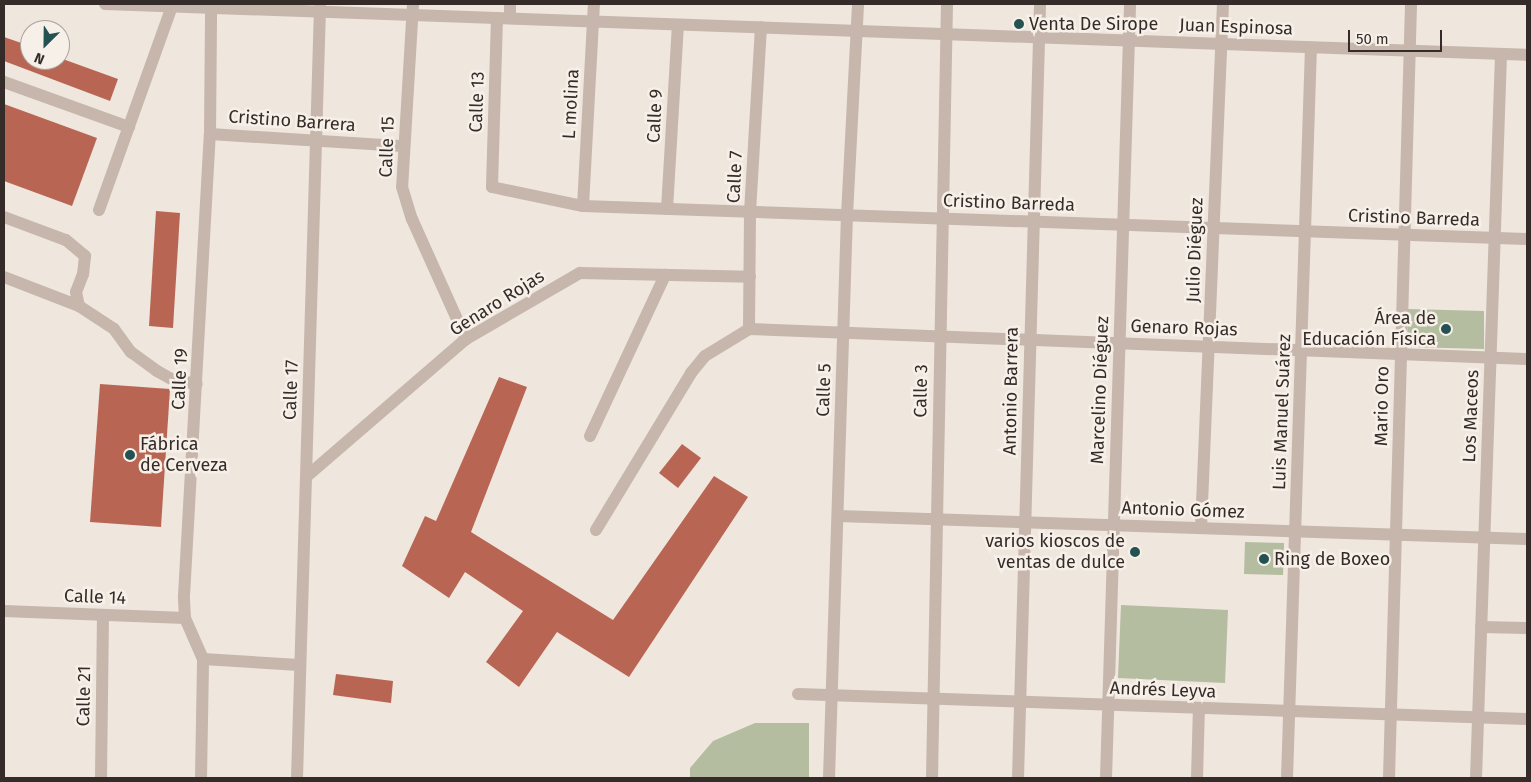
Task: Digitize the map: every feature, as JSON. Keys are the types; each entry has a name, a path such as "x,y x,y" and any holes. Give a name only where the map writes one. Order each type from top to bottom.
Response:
{"street":[{"name":"Juan Espinosa","path":"104,4 211,8 413,9 503,18 1527,55"},
{"name":"Calle 13","path":"492,187 503,18 510,4"},
{"name":"L molina","path":"583,206 594,4"},
{"name":"Calle 5","path":"829,778 830,695 838,516 847,215 858,4"},
{"name":"Calle 3","path":"932,778 939,336 947,4"},
{"name":"Antonio Barrera","path":"1018,778 1040,4"},
{"name":"Marcelino Diéguez","path":"1106,778 1130,4"},
{"name":"Julio Diéguez","path":"1201,528 1212,228 1223,4"},
{"name":"Mario Oro","path":"1389,778 1411,4"},
{"path":"99,210 172,6"},
{"name":"Calle 19","path":"201,778 203,659 185,618 210,134 211,8"},
{"name":"Calle 17","path":"297,778 320,8"},
{"name":"Calle 15","path":"413,9 403,146 402,187 412,219 466,339"},
{"name":"Calle 9","path":"667,208 678,24"},
{"name":"Calle 7","path":"749,329 750,212 761,27"},
{"name":"Luis Manuel Suárez","path":"1287,778 1311,47"},
{"name":"Los Maceos","path":"1476,778 1501,54"},
{"path":"4,82 130,127"},
{"name":"Cristino Barrera","path":"210,134 403,146"},
{"name":"Cristino Barreda","path":"492,187 583,206 1527,240"},
{"path":"4,217 66,240 84,256 83,274 76,292 79,306"},
{"name":"Genaro Rojas","path":"306,477 466,339 580,273 750,277"},
{"path":"590,436 665,275"},
{"path":"4,277 79,306 114,329 131,352 157,371 173,380 197,384"},
{"path":"596,530 691,373 705,356 749,329"},
{"name":"Genaro Rojas","path":"749,329 1527,359"},
{"name":"Antonio Gómez","path":"838,516 1527,539"},
{"name":"Calle 14","path":"4,611 185,618"},
{"name":"Calle 21","path":"101,778 103,615"},
{"path":"1481,627 1527,628"},
{"path":"203,659 299,665"},
{"name":"Andrés Leyva","path":"798,694 1527,719"},
{"path":"1197,778 1199,708"}],"green space":[{"name":"Área de Educación Física","path":"1408,309 1484,311 1484,349 1408,347"},
{"name":"Ring de Boxeo","path":"1245,542 1284,543 1283,575 1244,574"},
{"path":"1121,605 1228,610 1225,683 1118,678"},
{"path":"755,723 809,723 809,778 690,778 690,768 713,741"}],"building":[{"path":"4,37 20,43 20,67 4,61"},
{"path":"70,62 118,79 110,101 28,70 70,70"},
{"path":"4,104 97,138 72,206 4,181"},
{"path":"156,211 180,213 173,328 149,326"},
{"path":"499,377 527,387 471,532 613,620 714,476 748,497 629,677 557,632 519,687 486,662 523,611 465,572 449,598 402,566 425,516 436,521"},
{"name":"Fábrica de Cerveza","path":"100,384 170,389 161,527 90,522"},
{"path":"682,444 701,458 678,488 659,473"},
{"path":"336,674 393,681 391,703 333,695"}],"place":[{"name":"Venta De Sirope","path":"1019,24"},
{"name":"Área de Educación Física","path":"1446,329"},
{"name":"Fábrica de Cerveza","path":"130,455"},
{"name":"varios kioscos de ventas de dulce","path":"1135,552"},
{"name":"Ring de Boxeo","path":"1264,559"}]}
